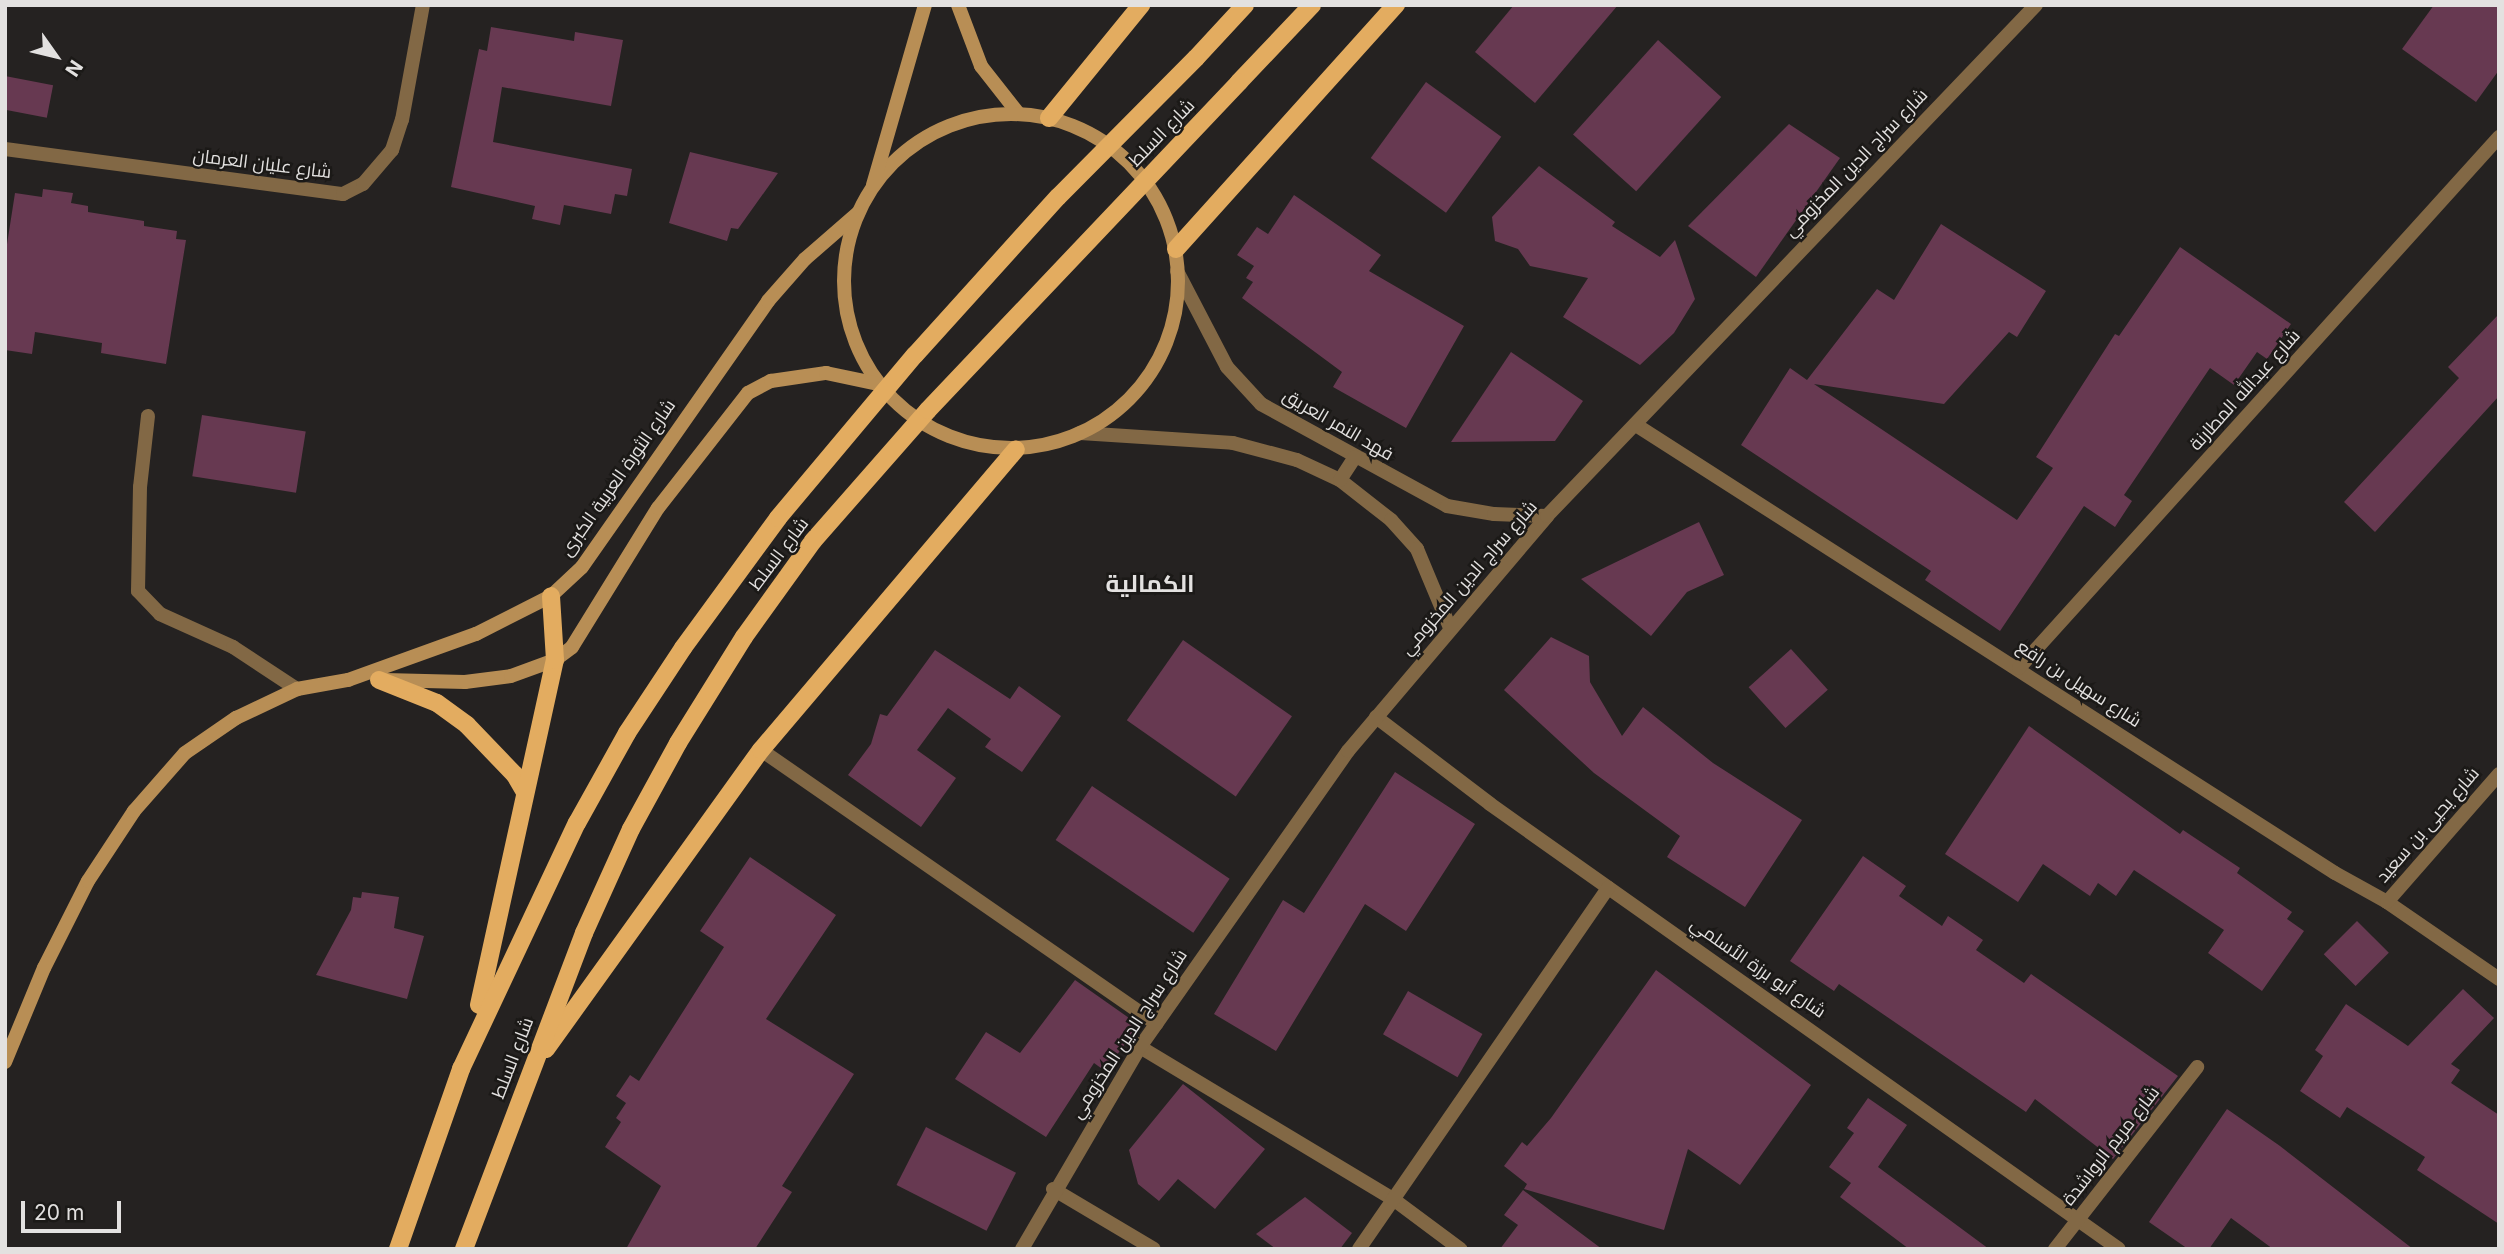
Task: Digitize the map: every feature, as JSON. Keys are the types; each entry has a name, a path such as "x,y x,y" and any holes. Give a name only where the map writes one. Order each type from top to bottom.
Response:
{"main road":[{"path":"1049,118 1141,5"},
{"name":"شارع السلط","path":"398,1249 461,1069 513,950 627,733 730,580 778,518 915,355 1058,197 1245,5"},
{"name":"شارع السلط","path":"464,1249 531,1069 631,829 678,743 744,637 813,541 928,410 1312,5"},
{"path":"1176,249 1396,5"},
{"path":"531,1069 761,750 1016,449"},
{"path":"461,1069 506,894 525,792 555,660 551,596"},
{"path":"379,680 436,703 467,725 515,775 525,792"}],"street":[{"name":"شارع عليان العرمان","path":"5,149 342,194 363,184 392,150 402,120 423,5"},
{"path":"872,188 912,146 948,125 987,114 1018,113 1049,118 1094,134 1132,164 1160,203 1176,249 1178,292 1170,334 1143,384 1102,421 1080,433 1016,449 964,442 916,420 878,384 850,331 844,302 844,272 858,213 872,188 925,5"},
{"path":"958,5 981,66 1018,113"},
{"name":"شارع سراج الدين المخزومي","path":"1022,1249 1053,1189 1140,1047 1291,828 1376,717 1547,516 2036,5"},
{"name":"شارع عبدالله المطارنة","path":"2019,668 2499,137"},
{"name":"شارع الثورة العربية الكبرى","path":"5,1062 44,968 88,881 134,811 185,753 236,718 297,689 348,680 476,634 551,596 582,567 768,301 805,259 858,213"},
{"name":"فهد النمر العريق","path":"1177,271 1208,333 1245,391 1299,428 1447,506 1493,514 1547,516"},
{"name":"شارع الثورة العربية الكبرى","path":"348,680 466,682 511,676 555,660 572,648 658,508 748,393 771,381 826,373 878,384"},
{"path":"149,416 140,487 138,591 160,614 233,647 297,689"},
{"name":"شارع سهيل بن رافع","path":"1636,425 2335,873 2387,902 2499,979"},
{"path":"1080,433 1233,443 1297,460 1340,480 1391,520 1417,549 1450,628"},
{"path":"1340,480 1355,457"},
{"name":"شارع أبو برزة الأسلمي","path":"1376,717 1608,888 2079,1218 2119,1249"},
{"path":"761,750 1156,1024"},
{"name":"شارع يحيى بن سعيد","path":"2387,902 2499,774"},
{"path":"1359,1249 1608,888"},
{"path":"1140,1047 1393,1199 1460,1249"},
{"name":"شارع مريم الرواشدة","path":"2055,1249 2197,1067"},
{"path":"1053,1189 1154,1249"}],"building":[{"path":"1514,5 1618,5 1535,103 1475,52"},
{"path":"2434,5 2499,5 2499,70 2476,102 2402,49"},
{"path":"491,27 574,41 575,32 623,40 611,106 502,87 493,142 632,169 627,196 615,194 611,214 564,205 560,225 532,219 535,206 451,187 479,49 487,51"},
{"path":"1658,40 1721,97 1636,191 1573,134"},
{"path":"5,76 53,85 47,118 5,110"},
{"path":"1426,82 1501,137 1446,213 1371,158"},
{"path":"1789,124 1840,158 1756,277 1688,226"},
{"path":"690,152 778,173 738,229 731,228 727,241 669,223"},
{"path":"1539,166 1615,222 1612,226 1660,257 1675,240 1695,299 1674,333 1640,365 1563,317 1588,278 1530,266 1518,249 1495,241 1492,217"},
{"path":"43,189 73,193 71,203 88,206 88,212 144,221 144,226 177,231 176,239 186,240 166,364 101,353 102,343 35,332 32,354 5,350 5,257 15,193 42,197"},
{"path":"1294,195 1381,255 1369,271 1464,326 1406,428 1333,387 1342,372 1242,298 1253,282 1246,278 1254,266 1237,255 1257,227 1268,234"},
{"path":"1941,224 2046,291 2017,337 2009,332 1944,404 1814,384 2017,520 2053,468 2036,457 2115,334 2119,336 2180,247 2291,324 2267,359 2257,352 2234,385 2210,368 2124,495 2132,501 2115,527 2084,506 2000,631 1925,580 1931,571 1741,445 1790,368 1807,380 1877,289 1894,300"},
{"path":"2499,314 2499,396 2375,532 2344,502 2459,378 2448,367"},
{"path":"1511,352 1583,401 1555,441 1451,442"},
{"path":"202,415 306,431 296,493 192,476"},
{"path":"1699,522 1724,575 1687,592 1651,636 1581,579"},
{"path":"1551,637 1589,656 1590,682 1622,736 1643,707 1713,763 1802,820 1745,907 1667,857 1680,836 1594,773 1504,690"},
{"path":"1183,640 1292,716 1236,797 1127,720"},
{"path":"1791,649 1828,690 1785,728 1749,687"},
{"path":"935,650 1010,699 1019,686 1061,716 1022,772 985,747 991,739 948,708 917,750 956,778 921,827 848,775 871,744 880,714 887,716"},
{"path":"2029,726 2180,834 2183,830 2240,868 2237,873 2292,912 2287,919 2304,931 2262,991 2208,953 2224,930 2134,870 2116,896 2098,883 2090,896 2043,864 2018,902 1945,854"},
{"path":"1395,772 1475,824 1406,931 1365,904 1276,1051 1214,1014 1283,900 1304,913"},
{"path":"1092,786 1230,879 1193,933 1056,840"},
{"path":"1863,856 1906,886 1899,896 1942,926 1948,916 1983,940 1976,950 2024,983 2031,974 2178,1076 2113,1159 2035,1099 2026,1112 1839,984 1834,991 1790,961"},
{"path":"750,857 836,915 766,1019 854,1074 782,1186 792,1192 755,1249 626,1249 661,1186 605,1147 621,1122 616,1118 626,1103 616,1096 630,1075 639,1081 724,947 700,931"},
{"path":"362,892 399,897 394,928 424,936 407,999 316,975 351,910 353,897 361,898"},
{"path":"2357,921 2389,953 2356,986 2324,954"},
{"path":"1656,970 1811,1085 1740,1185 1688,1149 1664,1230 1524,1189 1527,1184 1504,1166 1522,1142 1527,1146 1551,1118"},
{"path":"1075,980 1139,1025 1105,1071 1094,1063 1046,1137 955,1079 986,1032 1020,1053"},
{"path":"2463,989 2494,1018 2451,1064 2460,1070 2451,1083 2499,1115 2499,1224 2417,1170 2425,1157 2347,1107 2340,1118 2300,1091 2323,1056 2315,1050 2346,1004 2408,1046"},
{"path":"1408,991 1482,1034 1457,1077 1383,1034"},
{"path":"1183,1084 1265,1149 1215,1209 1178,1179 1159,1201 1138,1184 1129,1150"},
{"path":"1868,1098 1907,1125 1878,1167 1989,1249 1909,1249 1840,1197 1851,1183 1829,1167 1854,1133 1847,1128"},
{"path":"2227,1109 2280,1146 2413,1249 2273,1249 2231,1218 2209,1249 2188,1249 2149,1222"},
{"path":"926,1127 1016,1173 986,1231 896,1185"},
{"path":"1523,1190 1602,1249 1500,1249 1518,1225 1504,1215"},
{"path":"1305,1197 1352,1233 1340,1249 1276,1249 1256,1234"}],"district":[{"name":"الكمالية","path":"1150,584"}]}
